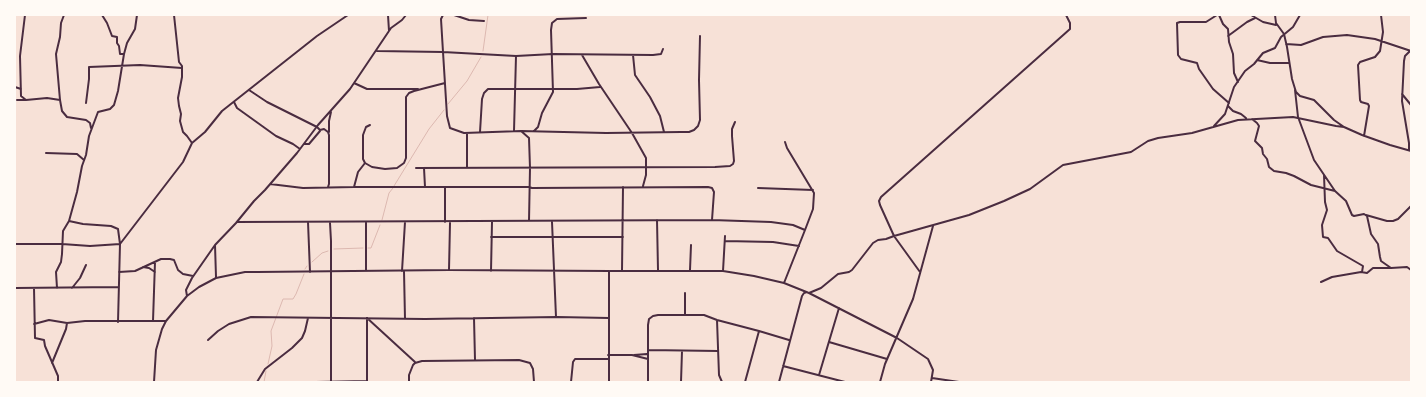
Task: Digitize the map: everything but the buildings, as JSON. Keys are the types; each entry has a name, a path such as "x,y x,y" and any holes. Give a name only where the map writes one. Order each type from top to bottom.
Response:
{"street":[{"path":"21,96 20,56 25,15"},
{"path":"64,15 56,54 60,100 64,114 67,117 86,120 90,123 92,130"},
{"path":"102,15 107,22 112,36 117,37 120,54 124,54"},
{"path":"58,288 56,272 61,262 63,231 77,192 89,136 98,112 110,109 114,105 124,54 127,43 135,29 136,15"},
{"path":"174,15 179,62 182,68 178,98 181,114 180,121 183,132 192,143"},
{"path":"15,244 90,246 120,244 183,162 192,143 205,132 222,110 317,36 348,15"},
{"path":"388,15 389,31"},
{"path":"186,296 186,290 193,276 215,245 300,149 354,83 389,31 406,15"},
{"path":"443,15 441,19 447,116 450,128 467,132 632,133 689,132 694,130 700,120 700,36"},
{"path":"454,15 469,20 484,21"},
{"path":"920,272 894,236 879,200 1070,29 1066,15"},
{"path":"1238,82 1234,73 1233,54 1229,42 1228,29 1218,15 1206,22 1177,23 1178,55 1181,59 1196,62 1199,70 1213,89 1229,104 1233,111 1247,119"},
{"path":"1251,15 1268,24 1277,25"},
{"path":"1275,15 1277,25 1284,35 1295,90 1298,117 1314,160 1335,191 1346,200 1352,216 1363,214 1393,221 1398,219 1411,206"},
{"path":"1214,127 1224,115 1234,88 1245,71 1263,53 1275,48 1284,35 1293,27 1300,15"},
{"path":"1364,136 1369,106 1360,100 1358,63 1376,56 1380,51 1383,28 1382,15"},
{"path":"534,132 538,127 542,113 552,97 552,23 558,19 586,18"},
{"path":"1228,36 1255,18"},
{"path":"1286,44 1301,45 1321,38 1340,35 1362,37 1410,51 1404,61 1402,94 1402,107 1410,151 1390,146 1344,127 1314,100 1300,96 1295,90"},
{"path":"377,51 516,56 660,54 663,49"},
{"path":"15,55 20,56"},
{"path":"582,55 600,87 632,133 646,158 647,168 643,187"},
{"path":"633,55 635,75 660,116 664,132"},
{"path":"514,132 516,56"},
{"path":"1257,60 1289,63"},
{"path":"86,103 89,67 140,65 182,68"},
{"path":"354,83 367,89 420,90"},
{"path":"370,125 366,127 363,135 363,159 365,163 372,167 397,168 404,163 406,158 406,98 409,93 445,84"},
{"path":"15,87 21,89"},
{"path":"480,132 482,99 486,91 493,89 577,89 600,87"},
{"path":"249,90 267,102 320,130"},
{"path":"1402,94 1411,105"},
{"path":"21,96 26,100"},
{"path":"16,100 21,96"},
{"path":"16,100 48,98 60,100"},
{"path":"234,102 237,108 276,136 300,149"},
{"path":"328,187 329,121 331,110"},
{"path":"779,382 804,293 821,288 838,274 852,270 873,243 969,215 1025,192 1063,164 1128,153 1155,139 1189,134 1247,119 1298,117 1344,127"},
{"path":"1251,119 1259,124 1255,141 1262,148 1269,167 1274,171 1294,176 1311,185 1335,191"},
{"path":"416,168 730,166 734,161 732,129 735,122"},
{"path":"304,144 309,144 320,130 326,129 329,135"},
{"path":"521,131 529,138 529,221"},
{"path":"466,168 467,132"},
{"path":"784,283 806,230 813,209 814,195 813,190 787,148 786,142"},
{"path":"46,153 78,154 84,160"},
{"path":"354,186 358,172 365,163"},
{"path":"424,168 426,187"},
{"path":"1324,174 1327,210 1322,225 1323,237 1328,238 1337,251 1363,266 1362,272"},
{"path":"270,184 303,188 354,186 708,187 712,188 714,192 712,220"},
{"path":"445,187 445,222"},
{"path":"622,271 623,187"},
{"path":"758,188 813,190"},
{"path":"1366,215 1371,234 1377,243 1381,261 1390,268"},
{"path":"657,220 658,271"},
{"path":"237,222 712,220 771,222 793,225 806,230"},
{"path":"68,221 116,227 118,229 120,244 118,322"},
{"path":"552,221 556,317"},
{"path":"308,222 310,272"},
{"path":"330,222 331,381"},
{"path":"366,222 366,271"},
{"path":"405,222 403,271 405,318"},
{"path":"449,270 450,222"},
{"path":"491,271 492,222"},
{"path":"880,382 887,359 913,299 933,225"},
{"path":"723,271 725,236"},
{"path":"491,237 622,237"},
{"path":"725,240 773,242 799,246"},
{"path":"215,245 216,278"},
{"path":"690,270 691,245"},
{"path":"119,272 136,271 161,259 174,260 178,270 193,276"},
{"path":"153,321 155,262"},
{"path":"72,288 80,278 86,265"},
{"path":"143,267 155,272"},
{"path":"1321,282 1332,277 1362,272 1367,273 1373,268 1407,267 1411,270"},
{"path":"154,382 156,350 166,321 186,296 216,278 245,272 449,270 690,270 723,271 754,276 784,283 808,293 897,338 928,359 932,366 931,382"},
{"path":"609,271 609,382"},
{"path":"15,288 118,287"},
{"path":"34,288 34,338 44,340 58,376 58,382"},
{"path":"685,292 685,315"},
{"path":"819,376 839,308"},
{"path":"648,382 649,320 653,316 704,316 790,340"},
{"path":"208,340 223,328 247,318 609,318"},
{"path":"257,382 265,369 302,338 306,331 308,318"},
{"path":"367,318 416,363"},
{"path":"316,382 367,381 367,318"},
{"path":"474,318 475,360"},
{"path":"34,324 48,320 67,323 85,321 166,321"},
{"path":"717,320 719,375 722,382"},
{"path":"52,363 67,323"},
{"path":"745,382 759,331"},
{"path":"829,342 887,359"},
{"path":"648,350 718,352"},
{"path":"681,382 682,351"},
{"path":"608,355 648,354"},
{"path":"632,355 648,359"},
{"path":"572,382 573,362 575,359 608,359"},
{"path":"409,382 411,371 416,363 425,360 519,360 530,363 533,369 534,382"},
{"path":"783,366 835,381 845,382"},
{"path":"932,378 959,382"}],"waterway":[{"path":"483,51 488,15"},
{"path":"448,104 467,81 481,57"},
{"path":"394,186 429,129 444,110"},
{"path":"382,220 389,193 393,188"},
{"path":"368,248 371,248 380,225"},
{"path":"334,249 363,248"},
{"path":"312,262 322,253 328,251"},
{"path":"268,364 272,346 271,331 283,299 293,299 304,274"},
{"path":"264,382 266,371"}]}
